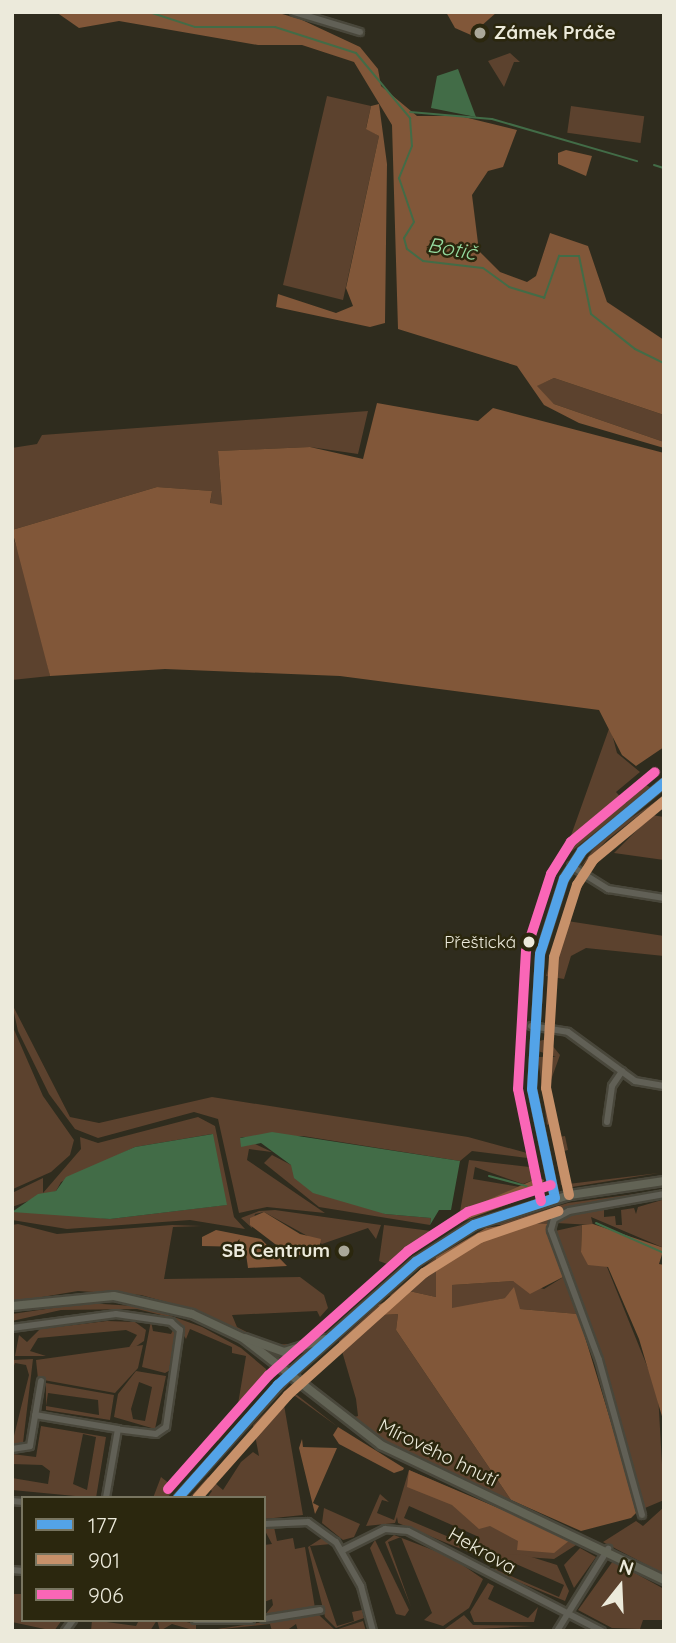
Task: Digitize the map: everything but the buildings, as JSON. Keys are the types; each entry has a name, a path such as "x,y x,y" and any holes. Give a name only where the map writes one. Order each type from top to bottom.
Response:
{"main road":[{"path":"289,1375 447,1240 482,1221 555,1198 664,1181"},
{"name":"Mírového hnutí","path":"12,1306 66,1296 131,1298 185,1311 243,1338 396,1454 608,1549 664,1580"},
{"path":"243,1338 291,1352 331,1337"}],"street":[{"path":"294,12 359,33"},
{"path":"555,1198 532,1089 531,1026 540,954 571,866 596,837 662,787"},
{"path":"571,866 608,889 664,898"},
{"path":"531,1026 568,1032 642,1084 664,1086"},
{"path":"607,1122 612,1086 622,1071"},
{"path":"642,1515 599,1360 551,1230 554,1219 569,1211 664,1194"},
{"path":"12,1328 116,1314 178,1326 182,1338 166,1427 151,1435 35,1415"},
{"path":"180,1496 289,1375"},
{"path":"12,1449 30,1446 41,1381"},
{"path":"106,1496 118,1429"},
{"path":"266,1524 308,1522 343,1550 373,1631"},
{"name":"Hekrova","path":"343,1550 385,1529 408,1531 602,1631"},
{"path":"557,1631 565,1612 608,1549"},
{"path":"266,1619 320,1610"}],"shaded area":[{"path":"56,12 275,12 300,19 360,47 378,69 381,86 417,116 460,116 517,130 503,167 488,171 472,195 479,251 500,272 527,282 536,276 550,233 588,246 607,302 664,340 664,415 554,378 537,386 554,404 664,442 664,448 579,423 544,405 517,366 398,329 392,125 354,62 302,45 258,45 119,21 79,28"},
{"path":"446,12 497,12 471,35 455,28"},
{"path":"510,53 520,62 514,62 504,87 488,61"},
{"path":"458,69 476,117 431,108 437,76"},
{"path":"327,96 371,106 366,128 379,136 343,300 283,285"},
{"path":"379,104 387,164 385,323 370,327 276,307 278,294 336,313 353,306 346,288 379,136 366,129 371,106"},
{"path":"571,106 644,116 641,143 567,133"},
{"path":"566,150 592,156 586,176 558,164 558,153"},
{"path":"554,378 664,415 664,442 554,404 536,386"},
{"path":"377,403 478,421 493,408 664,453 664,747 636,766 622,755 599,710 340,676 165,669 50,676 12,530 157,487 212,491 210,503 222,505 218,451 310,447 363,459"},
{"path":"368,411 358,454 310,447 218,451 222,505 210,504 212,491 157,487 12,530 12,448 37,444 42,435"},
{"path":"12,534 32,590 50,676 12,680"},
{"path":"610,726 617,753 640,772 616,792 626,803 643,783 651,788 563,858"},
{"path":"658,800 607,840 580,868 601,838"},
{"path":"652,815 664,817 664,860 614,853"},
{"path":"561,920 664,936 664,956 586,948 571,956 564,979 546,976"},
{"path":"12,1004 70,1117 99,1123 212,1097 468,1137 527,1153 533,1147 535,1159 472,1151 460,1161 303,1136 240,1137 272,1152 249,1149 247,1160 325,1213 267,1207 239,1213 218,1119 194,1112 98,1138 75,1129 49,1094 18,1031"},
{"path":"12,1025 43,1096 74,1140 70,1155 51,1172 13,1189"},
{"path":"547,1039 560,1055 547,1091 555,1121 547,1125 538,1057 556,1057 538,1051 539,1041"},
{"path":"198,1117 215,1126 234,1217 245,1229 190,1220 67,1229 12,1220 12,1212 27,1210 110,1219 226,1205 212,1134 135,1147 61,1182 56,1191 12,1207 12,1193 43,1178 43,1193 81,1149 80,1137 98,1143"},
{"path":"551,1128 553,1138 565,1136 568,1150 556,1153 568,1184 659,1173 572,1187 561,1185"},
{"path":"272,1132 460,1161 451,1210 439,1210 430,1225 431,1218 385,1214 313,1193 294,1178 291,1165 261,1143 241,1147 240,1138"},
{"path":"213,1134 227,1205 110,1219 12,1212 38,1194 56,1191 66,1177 135,1147"},
{"path":"272,1155 385,1214 431,1218 430,1225 319,1207 264,1163"},
{"path":"469,1160 538,1168 538,1178 523,1184 475,1167 473,1179 526,1188 465,1210 458,1223"},
{"path":"538,1178 544,1180 538,1193 458,1223 465,1210"},
{"path":"664,1190 561,1210 548,1224 495,1225 568,1203"},
{"path":"662,1200 664,1248 591,1217 593,1225 556,1223 564,1216 604,1208 604,1217 615,1216 616,1225 622,1225 621,1210 634,1208 636,1214 638,1207"},
{"path":"275,1210 381,1225 376,1239 368,1228 322,1244 264,1212 255,1214 252,1228 241,1218 259,1211"},
{"path":"264,1212 300,1234 321,1239 319,1250 292,1257 250,1225 250,1218"},
{"path":"518,1223 548,1224 565,1276 530,1294 513,1281 452,1285 452,1308 505,1298 514,1287 520,1309 578,1314 638,1511 631,1518 581,1531 511,1500 396,1330 398,1314 383,1315 378,1305 409,1291 436,1297 436,1257 486,1228"},
{"path":"18,1224 57,1234 172,1225 202,1226 173,1227 164,1279 300,1277 324,1295 328,1308 320,1317 317,1311 232,1315 237,1327 272,1345 288,1344 285,1350 270,1346 188,1308 141,1295 78,1291 12,1302 12,1225"},
{"path":"451,1224 395,1267 379,1261 384,1225 431,1231"},
{"path":"593,1224 664,1248 659,1264 664,1265 664,1423 639,1339 608,1267 588,1265 581,1252 582,1225"},
{"path":"582,1225 581,1252 607,1267 658,1393 664,1500 645,1508 555,1231"},
{"path":"216,1230 261,1239 287,1266 248,1268 245,1247 202,1246 202,1237"},
{"path":"436,1257 436,1297 409,1291 389,1296"},
{"path":"565,1276 578,1314 520,1309 505,1298 452,1309 452,1285 513,1281 544,1289"},
{"path":"87,1303 134,1306 160,1312 202,1327 241,1348 266,1369 268,1379 218,1441 213,1431 237,1410 246,1356 232,1353 232,1347 190,1329 186,1339 173,1318 137,1309 61,1310 12,1321 12,1314"},
{"path":"378,1305 383,1315 398,1314 396,1330 511,1500 399,1451 351,1418 358,1416 356,1399 339,1341"},
{"path":"107,1321 135,1322 146,1330 144,1341 128,1349 137,1335 126,1330 38,1338 30,1351 46,1356 15,1356 19,1335 27,1342 40,1329"},
{"path":"151,1321 153,1331 171,1334 174,1328 179,1334 174,1368 165,1373 142,1367"},
{"path":"143,1345 138,1368 115,1393 38,1379 36,1360"},
{"path":"33,1359 23,1443 12,1444 29,1375 26,1365 15,1363 12,1371 12,1360"},
{"path":"136,1371 166,1376 155,1429 114,1417 118,1394","holes":["139,1382 152,1387 145,1421 133,1419 131,1409"]},
{"path":"46,1383 114,1395 110,1420 46,1410","holes":["48,1393 98,1400 99,1415 46,1406"]},
{"path":"297,1395 338,1427 295,1396 283,1399 303,1515 266,1519 266,1496 208,1496 212,1491 207,1486 191,1496 208,1477 223,1490 241,1462 253,1452 259,1456 253,1425 279,1398"},
{"path":"41,1426 106,1437 96,1496 12,1490 12,1478 48,1484 50,1471 42,1465 12,1464 12,1454 36,1457","holes":["83,1434 96,1437 87,1490 73,1484"]},
{"path":"338,1427 404,1468 403,1470 394,1473 339,1444 333,1435"},
{"path":"302,1439 303,1447 337,1448 313,1503 319,1506 315,1514 299,1448"},
{"path":"203,1443 213,1445 169,1496 154,1496 161,1477 171,1485"},
{"path":"409,1470 570,1540 576,1545 554,1559 471,1553 398,1523 397,1517 395,1523 366,1526 380,1494 389,1502 382,1500 377,1513 394,1520","holes":["409,1506 479,1537 475,1548 404,1518"]},
{"path":"409,1470 570,1540 554,1553 517,1550 518,1541 490,1526 479,1529 452,1505 407,1487"},
{"path":"664,1507 664,1574 603,1542 636,1521 643,1526"},
{"path":"324,1508 360,1524 354,1537 343,1540 322,1523"},
{"path":"274,1527 277,1541 293,1538 295,1549 305,1547 315,1608 266,1616 273,1605 272,1599 266,1601 266,1545 272,1544 266,1529"},
{"path":"394,1535 400,1537 388,1542 411,1607 385,1542"},
{"path":"322,1538 331,1544 310,1546 337,1626 354,1621 352,1612 362,1610 364,1618 336,1628 325,1617 308,1547"},
{"path":"401,1538 451,1557 483,1579 469,1608 443,1626 424,1620 432,1613"},
{"path":"375,1540 409,1610 405,1616 396,1614 370,1548"},
{"path":"580,1548 596,1557 574,1588 564,1565"},
{"path":"522,1554 557,1565 569,1591 565,1601 494,1572 501,1555","holes":["502,1558 564,1585 559,1597 497,1570"]},
{"path":"613,1561 664,1589 664,1620 643,1620 640,1629 612,1628 578,1610"},
{"path":"488,1583 494,1586 488,1599 528,1618 538,1607 534,1622 474,1622 470,1612"},
{"path":"12,1594 21,1594 21,1622 61,1622 54,1631 12,1622"},
{"path":"318,1614 335,1630 363,1621 366,1631 298,1631 296,1624 286,1631 272,1631 270,1624 204,1631"},
{"path":"464,1615 473,1625 533,1626 442,1631"},
{"path":"92,1622 136,1626 138,1622 156,1622 150,1631 91,1631"},
{"path":"158,1622 196,1624 196,1631 172,1624 160,1631"}],"waterway":[{"name":"Botič","path":"69,12 86,12"},
{"name":"Botič","path":"149,12 195,27 275,27 356,53 410,118 412,146 399,178 414,222 404,238 407,249 423,261 483,268 509,287 544,298 559,256 579,256 591,314 635,349 664,363"},
{"path":"410,112 492,119 637,161"},
{"path":"654,165 664,168"},
{"path":"489,1176 527,1186"},
{"path":"596,1223 664,1253"}],"transit line":[{"name":"906","path":"541,1201 518,1089 526,951 551,874 571,842 655,772"},
{"name":"177","path":"555,1198 532,1089 540,954 564,879 582,851 664,783"},
{"name":"901","path":"569,1195 546,1088 554,957 577,885 593,860 664,801"},
{"name":"906","path":"168,1489 269,1375 408,1251 468,1212 551,1185"},
{"name":"177","path":"180,1496 278,1385 416,1262 474,1225 555,1198"},
{"name":"901","path":"199,1496 288,1395 424,1273 480,1238 559,1211"}],"place":[{"name":"Zámek Práče","path":"480,33"},
{"name":"Přeštická","path":"529,942"},
{"name":"SB Centrum","path":"344,1251"}]}
